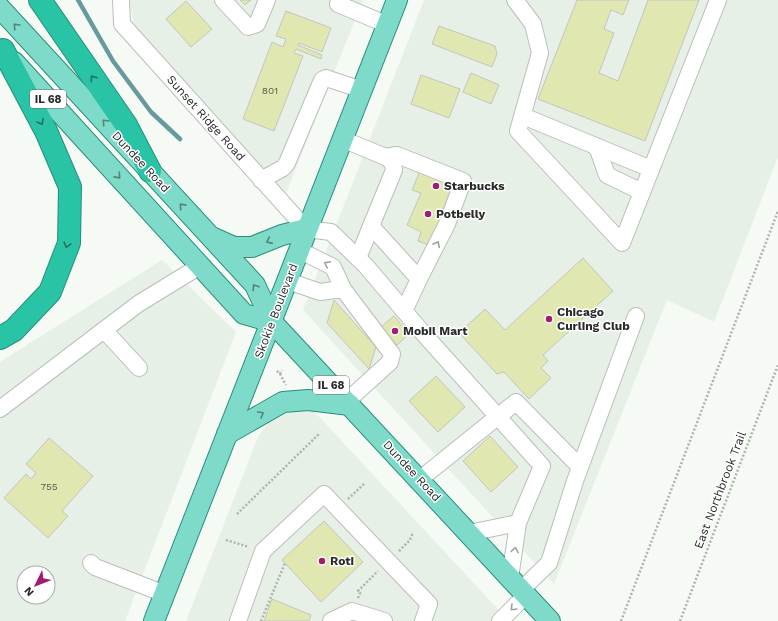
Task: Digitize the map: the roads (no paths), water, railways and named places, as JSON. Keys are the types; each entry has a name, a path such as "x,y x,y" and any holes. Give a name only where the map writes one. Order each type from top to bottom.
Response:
{"highway":[{"path":"40,0 126,125 150,171"},
{"path":"0,338 14,330 50,292 69,243 70,187 46,131 2,48"}],"main road":[{"name":"Skokie Boulevard","path":"154,621 288,281 306,229 397,0"},
{"name":"Dundee Road","path":"0,8 255,285 272,322 519,587 546,620"},
{"name":"IL 68","path":"2,48 244,314 272,322"},
{"path":"208,235 234,247 252,247 282,235 306,229"},
{"path":"227,434 283,402 308,400 348,403"}],"street":[{"name":"Sunset Ridge Road","path":"121,0 122,24 306,229"},
{"path":"223,0 248,27 257,24 267,0"},
{"path":"339,0 338,4 388,24"},
{"path":"515,0 533,24 540,53 518,131 622,243 718,0"},
{"path":"261,180 283,168 287,163 322,80 326,78 362,90"},
{"path":"523,116 651,169"},
{"path":"342,139 385,157 393,164 394,170 358,258"},
{"path":"597,147 607,175 642,192"},
{"path":"385,157 397,154 463,181 447,224 404,311"},
{"path":"371,226 419,279"},
{"path":"306,229 331,232 358,258 542,466 518,522 519,587"},
{"path":"299,250 333,266 343,289 392,354 390,362 348,403"},
{"path":"0,409 138,304 200,266"},
{"path":"288,281 320,292 343,289"},
{"path":"500,621 519,587 549,563 580,467 636,316"},
{"path":"104,330 139,368"},
{"path":"419,480 516,402 580,467"},
{"path":"238,621 263,551 324,494 429,604 423,621"},
{"path":"468,533 518,522"},
{"path":"91,563 95,567 165,594"},
{"path":"331,621 352,611 382,621"}],"waterway":[{"path":"78,0 113,61 151,112 180,139"}],"place":[{"name":"Starbucks","path":"436,186"},
{"name":"Potbelly","path":"428,214"},
{"name":"Chicago Curling Club","path":"549,319"},
{"name":"Mobil Mart","path":"395,331"},
{"name":"Roti","path":"322,561"}]}
